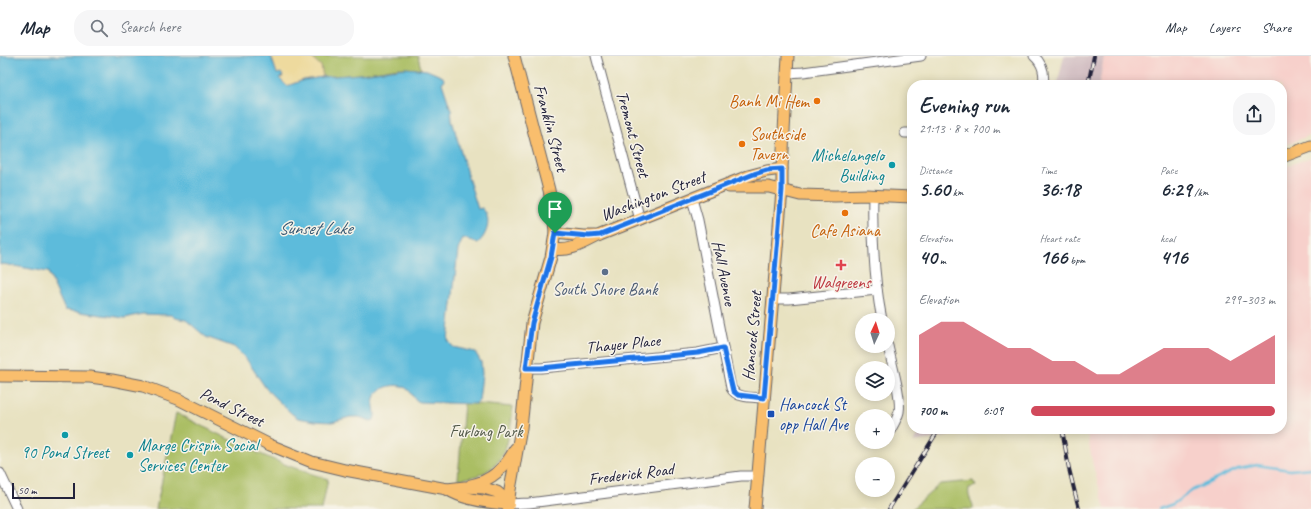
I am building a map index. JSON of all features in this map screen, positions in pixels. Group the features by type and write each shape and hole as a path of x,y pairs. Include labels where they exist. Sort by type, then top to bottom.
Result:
{"main road":[{"name":"Franklin Street","path":"514,56 549,190 555,233"},
{"path":"782,190 788,56"},
{"path":"1287,155 1311,146"},
{"name":"Washington Street","path":"553,249 563,250 573,248 600,235 754,174 767,170 782,169"},
{"name":"Washington Street","path":"719,188 769,186 800,195 907,197"},
{"name":"Hancock Street","path":"755,509 782,190"},
{"name":"Washington Street","path":"555,233 589,236 600,235"},
{"path":"508,506 520,437 526,368 532,323 553,249 555,233"},
{"name":"Pond Street","path":"0,376 78,376 139,385 178,399 270,445 302,458 346,470 447,489 478,487 492,490 501,495 508,506"},
{"path":"465,487 481,482 497,472 510,457 520,437"},
{"name":"Pond Street","path":"447,489 455,495 508,506"}],"street":[{"name":"Tremont Street","path":"596,56 640,220"},
{"path":"787,73 921,56"},
{"path":"1034,56 1043,68 1044,80"},
{"path":"873,196 872,229 877,290 881,313"},
{"name":"Hall Avenue","path":"692,199 698,220 733,391 738,395 764,398"},
{"path":"773,299 784,300 877,290"},
{"name":"Thayer Place","path":"526,368 541,368 698,353 723,348"},
{"path":"889,353 899,398 899,408 895,420"},
{"path":"0,473 17,509"},
{"name":"Frederick Road","path":"508,506 741,476 757,476"}],"shaded area":[{"path":"1064,56 1104,56 1100,80 1058,80"},
{"path":"1104,56 1311,56 1311,135 1287,144 1287,80 1100,80"},
{"path":"1311,157 1311,509 1105,509 1093,465 1087,434 1287,434 1287,166"},
{"path":"918,434 963,434 913,442"}],"green space":[{"path":"271,56 418,56 421,69 398,68 361,74 304,80 279,78 283,77"},
{"name":"Furlong Park","path":"464,403 513,407 509,434 502,456 495,465 486,472 474,477 458,479"},
{"path":"176,413 270,458 328,479 322,509 156,509"},
{"path":"973,481 976,486 969,488 969,492 973,509 912,509 940,484"}],"sand":[{"path":"271,56 310,56 321,66 323,77 304,80 287,86 279,78 283,77 277,74"}],"water":[{"name":"Sunset Lake","path":"0,56 271,56 277,74 281,73 283,76 279,78 287,86 304,80 323,77 406,68 427,70 443,77 444,80 442,83 451,110 452,120 467,174 478,209 482,208 488,221 486,231 478,243 463,238 458,250 448,340 453,347 475,352 481,362 482,374 479,401 475,404 420,402 416,400 407,389 399,385 394,385 384,388 376,394 374,398 374,420 371,421 359,417 350,417 332,422 298,418 270,393 247,360 234,347 206,337 186,320 175,318 171,315 142,314 125,318 65,310 48,272 3,264 0,265"}],"waterway":[{"path":"1159,509 1173,504 1193,490 1238,469 1257,465 1290,470 1311,468"}],"railway":[{"path":"1089,80 1094,56"},
{"path":"889,509 936,434"},
{"path":"1063,434 1069,469 1079,509"}],"place":[{"name":"Banh Mi Hem","path":"817,101"},
{"name":"Southside Tavern","path":"742,144"},
{"name":"Michelangelo Building","path":"892,165"},
{"name":"Cafe Asiana","path":"845,213"},
{"name":"Walgreens","path":"841,265"},
{"name":"South Shore Bank","path":"605,272"},
{"name":"Hancock St opp Hall Ave","path":"771,414"},
{"name":"90 Pond Street","path":"65,435"},
{"name":"Marge Crispin Social Services Center","path":"130,455"}],"route":[{"path":"782,169 782,190 764,398 742,396 733,391 730,385 723,348 698,353 536,369 526,368 530,331 551,257 555,233 584,236 600,235 754,174 767,170 782,169"}]}
